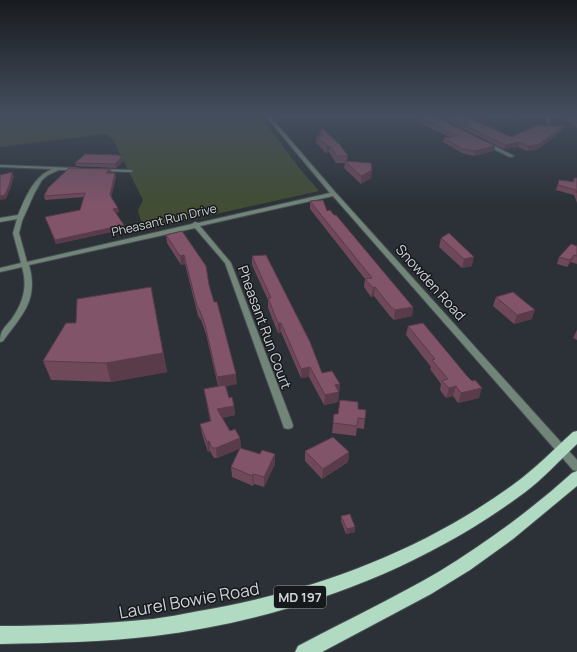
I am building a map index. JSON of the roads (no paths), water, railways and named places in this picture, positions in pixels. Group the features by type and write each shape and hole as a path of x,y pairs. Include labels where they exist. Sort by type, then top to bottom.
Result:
{"main road":[{"name":"Laurel Bowie Road","path":"0,635 94,635 164,626 242,612 329,588 371,573 435,542 498,503 563,451 577,436"},
{"path":"304,652 401,602 464,565 517,528 577,477"}],"street":[{"name":"Snowden Road","path":"292,144 334,194 577,467"},
{"path":"489,144 512,156"},
{"path":"0,166 83,169"},
{"path":"0,339 25,303 29,286 26,264 16,232 19,217 42,177 59,168"},
{"path":"91,170 131,171"},
{"name":"Pheasant Run Drive","path":"0,270 194,224 334,194"},
{"path":"0,220 19,217"},
{"name":"Pheasant Run Court","path":"194,224 228,263 288,425"}]}
